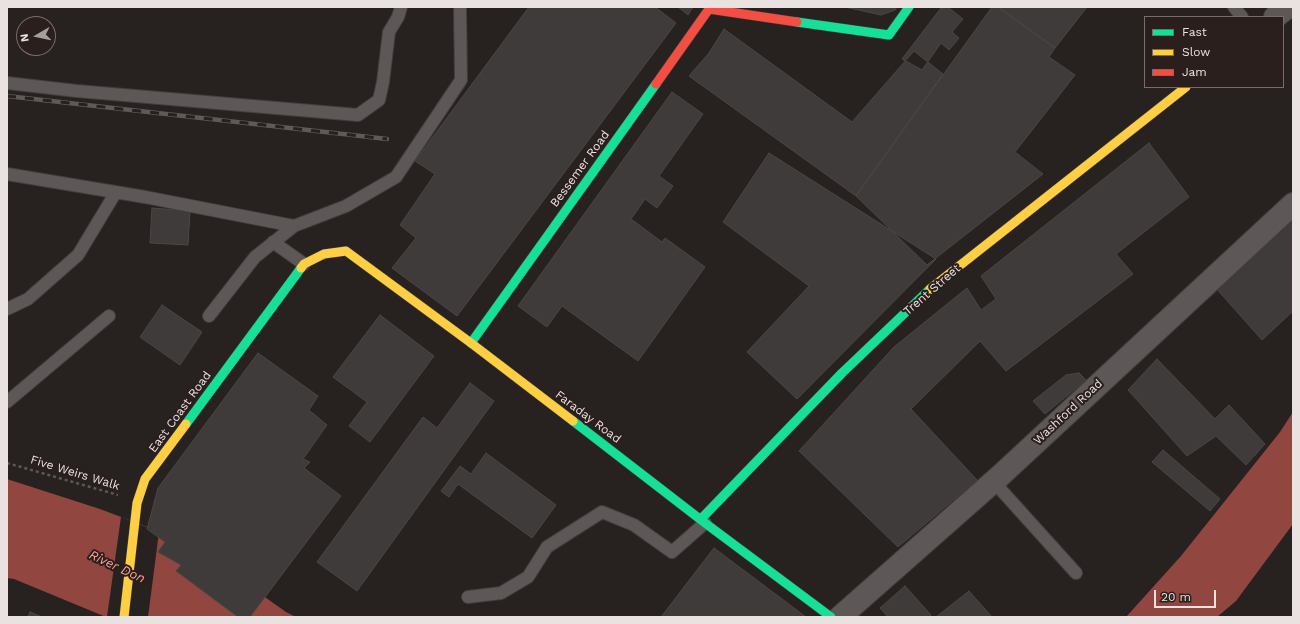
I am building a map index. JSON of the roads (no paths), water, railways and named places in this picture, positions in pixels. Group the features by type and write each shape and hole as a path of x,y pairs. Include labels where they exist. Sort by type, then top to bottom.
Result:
{"street":[{"name":"Bessemer Road","path":"471,343 709,9 889,35 909,7"},
{"path":"1276,16 1288,7"},
{"name":"Trent Street","path":"703,521 842,373 934,285 1185,88"},
{"name":"Washford Road","path":"840,617 993,482 1293,204"},
{"name":"Faraday Road","path":"324,254 346,251 471,343 831,617"},
{"name":"East Coast Road","path":"124,617 138,503 145,479 304,264 324,254"}],"lane":[{"path":"7,83 77,91 358,115 379,100 383,82 389,32 398,17 401,7"},
{"path":"209,316 255,257 294,226 346,206 396,177 462,80 460,7"},
{"path":"1234,7 1241,16"},
{"path":"7,174 145,196 294,226"},
{"path":"7,309 28,299 78,255 116,192"},
{"path":"273,242 304,264"},
{"path":"7,402 109,316"},
{"path":"993,482 1076,572"},
{"path":"468,597 501,592 528,577 547,546 602,512 634,524 672,552 703,521"}],"water":[{"path":"1293,412 1293,524 1236,601 1217,617 1126,617 1181,556 1280,432"},
{"name":"River Don","path":"7,479 100,509 187,542 286,612 296,617 106,617 14,579 7,578"}],"railway":[{"path":"7,96 387,139"}]}
